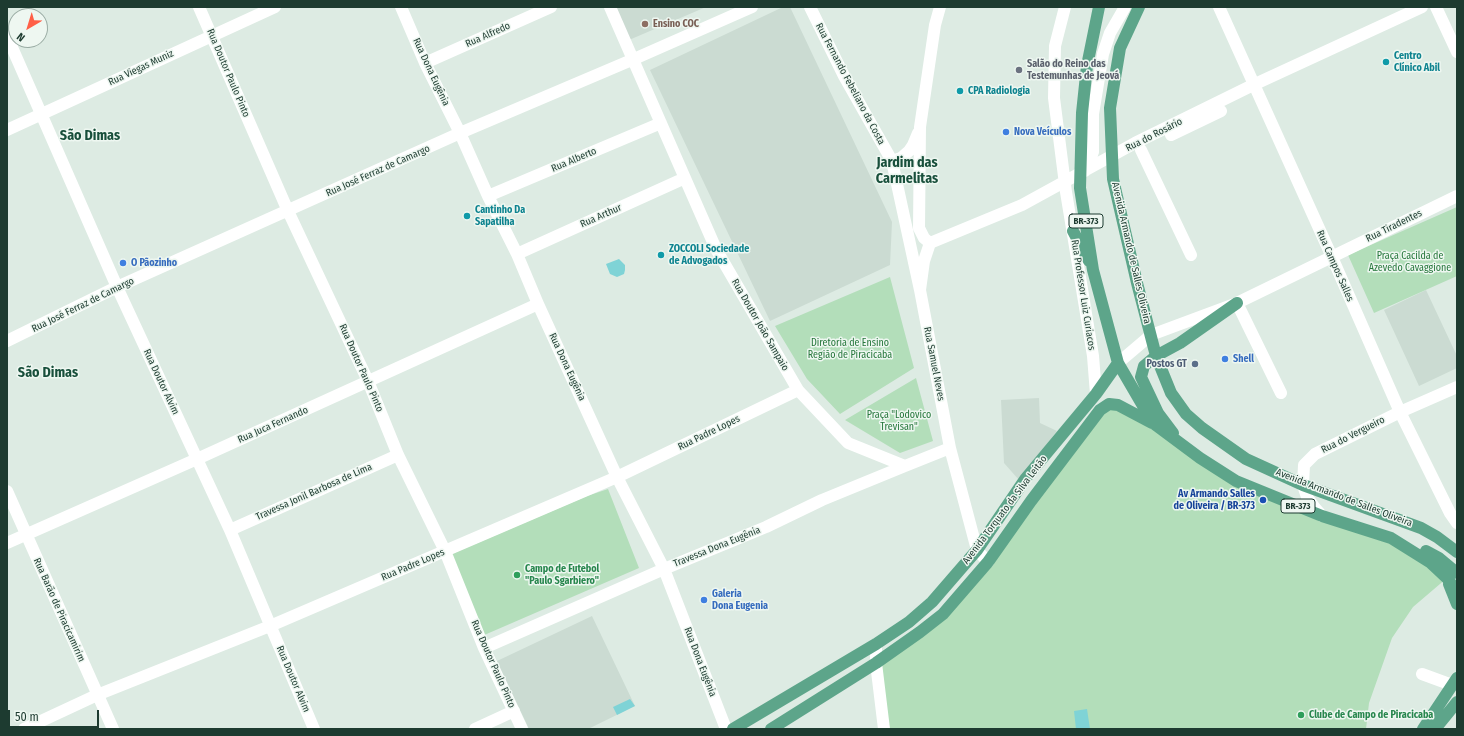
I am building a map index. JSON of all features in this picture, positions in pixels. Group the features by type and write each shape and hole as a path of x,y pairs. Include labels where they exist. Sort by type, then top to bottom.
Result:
{"main road":[{"name":"Avenida Armando de Salles Oliveira","path":"1100,7 1086,66 1082,113 1080,188 1093,270 1118,363 1153,423 1200,458 1236,481 1322,516 1391,538 1452,576 1457,592"},
{"name":"Avenida Armando de Salles Oliveira","path":"1139,7 1120,48 1110,108 1113,179 1126,239 1156,356 1171,392 1186,414 1202,428 1246,459 1303,485 1421,528 1437,537 1457,552"},
{"path":"1073,231 1093,270"},
{"path":"1180,444 1158,413 1141,377 1144,366 1156,356 1180,343 1237,303"},
{"name":"Avenida Torquato da Silva Leitão","path":"732,729 876,644 909,622 932,602 976,550 1026,478 1096,394 1118,363"},
{"name":"Avenida Torquato da Silva Leitão","path":"771,729 876,663 943,614 988,562 1031,501 1100,410 1109,404 1118,404 1153,423"},
{"name":"BR-373","path":"1452,576 1457,604"},
{"path":"1423,729 1455,681"},
{"path":"1435,729 1453,710 1457,702"}],"street":[{"name":"Rua Doutor Paulo Pinto","path":"199,7 288,211 368,381 398,455 445,551 484,648 522,729"},
{"name":"Rua Viegas Muniz","path":"7,130 275,7"},
{"name":"Rua Dona Eugênia","path":"401,7 425,63 460,133 618,477 664,569 726,729"},
{"name":"Rua Alfredo","path":"425,63 551,7"},
{"name":"Rua Doutor João Sampaio","path":"610,7 634,59 716,250 798,390 848,443 905,466"},
{"name":"Rua José Ferraz de Camargo","path":"7,341 117,287 460,133 752,7"},
{"name":"Rua Fernando Febeliano da Costa","path":"810,7 844,76 892,161"},
{"path":"920,290 924,262 930,243 924,238 919,228 920,127 935,25 940,7"},
{"name":"Rua Professor Luiz Curiacos","path":"1065,7 1055,46 1054,98 1066,192 1093,356 1096,394"},
{"path":"1085,171 1093,152 1093,114 1103,54 1110,33 1125,7"},
{"name":"Rua Campos Salles","path":"1219,7 1400,412 1450,513 1457,524"},
{"name":"Rua do Rosário","path":"930,243 1022,205 1085,171 1138,147 1253,85 1422,7"},
{"path":"1436,7 1457,52"},
{"name":"Rua Doutor Alvim","path":"7,36 117,287 230,530 314,729"},
{"path":"1113,165 1138,147 1221,111"},
{"name":"Rua Alberto","path":"488,196 661,123"},
{"path":"892,161 902,158 909,151 920,127"},
{"path":"1138,147 1191,255"},
{"name":"Rua Samuel Neves","path":"892,161 920,290 950,448 976,550"},
{"name":"Rua Arthur","path":"516,254 685,178"},
{"name":"Rua Tiradentes","path":"1332,257 1457,196"},
{"name":"Avenida Torquato da Silva Leitão","path":"1118,363 1151,335 1237,303 1332,257"},
{"path":"1237,303 1281,393"},
{"name":"Rua Juca Fernando","path":"7,543 197,459 538,304"},
{"name":"Rua do Vergueiro","path":"1322,516 1307,497 1303,485 1304,465 1315,454 1457,386"},
{"name":"Rua Padre Lopes","path":"24,729 98,695 270,626 618,477 798,390"},
{"name":"Travessa Dona Eugênia","path":"484,648 664,569 766,527 822,500 950,448"},
{"name":"Travessa Jonil Barbosa de Lima","path":"230,530 398,455"},
{"name":"Rua Barão de Piracicamirim","path":"7,491 113,729"},
{"path":"976,550 988,562"},
{"path":"876,644 876,663 884,729"},
{"path":"1422,674 1455,681"},
{"path":"475,729 514,711"}],"shaded area":[{"name":"Ensino COC","path":"615,7 706,7 629,40"},
{"path":"783,7 790,7 892,222 890,265 770,321 650,70"},
{"path":"1426,290 1457,356 1457,368 1419,386 1384,310"},
{"path":"1039,398 1040,423 1057,431 1019,480 1004,463 1001,400"},
{"path":"592,616 635,706 588,729 529,729 497,661"}],"green space":[{"name":"Praça Cacilda de Azevedo Cavaggione","path":"1457,207 1457,276 1374,313 1348,255"},
{"name":"Diretoria de Ensino Região de Piracicaba","path":"890,277 914,368 840,414 807,379 775,326"},
{"name":"Praça \"Lodovico Trevisan\"","path":"916,378 933,441 900,453 845,420"},
{"name":"Clube de Campo de Piracicaba","path":"1118,405 1223,473 1391,538 1447,578 1413,607 1392,638 1369,703 1366,729 884,729 876,663 943,614 1100,410"},
{"path":"608,489 639,568 482,636 449,555 587,496"}],"water":[{"path":"619,259 625,265 625,270 624,274 617,277 610,274 606,264"},
{"path":"630,699 635,706 617,715 613,707"},
{"path":"1087,709 1090,729 1076,729 1074,711"}],"place":[{"name":"Ensino COC","path":"645,24"},
{"name":"Centro Clínico Abil","path":"1386,62"},
{"name":"Salão do Reino das Testemunhas de Jeová","path":"1019,70"},
{"name":"CPA Radiologia","path":"960,91"},
{"name":"Nova Veículos","path":"1006,132"},
{"name":"Cantinho Da Sapatilha","path":"467,216"},
{"name":"ZOCCOLI Sociedade de Advogados","path":"661,255"},
{"name":"O Pãozinho","path":"123,263"},
{"name":"Shell","path":"1225,359"},
{"name":"Postos GT","path":"1195,364"},
{"name":"Av Armando Salles de Oliveira / BR-373","path":"1263,500"},
{"name":"Campo de Futebol \"Paulo Sgarbiero\"","path":"517,575"},
{"name":"Galeria Dona Eugenia","path":"704,600"},
{"name":"Clube de Campo de Piracicaba","path":"1301,715"}],"district":[{"name":"São Dimas","path":"90,136"},
{"name":"Jardim das Carmelitas","path":"907,172"},
{"name":"São Dimas","path":"48,373"}]}
